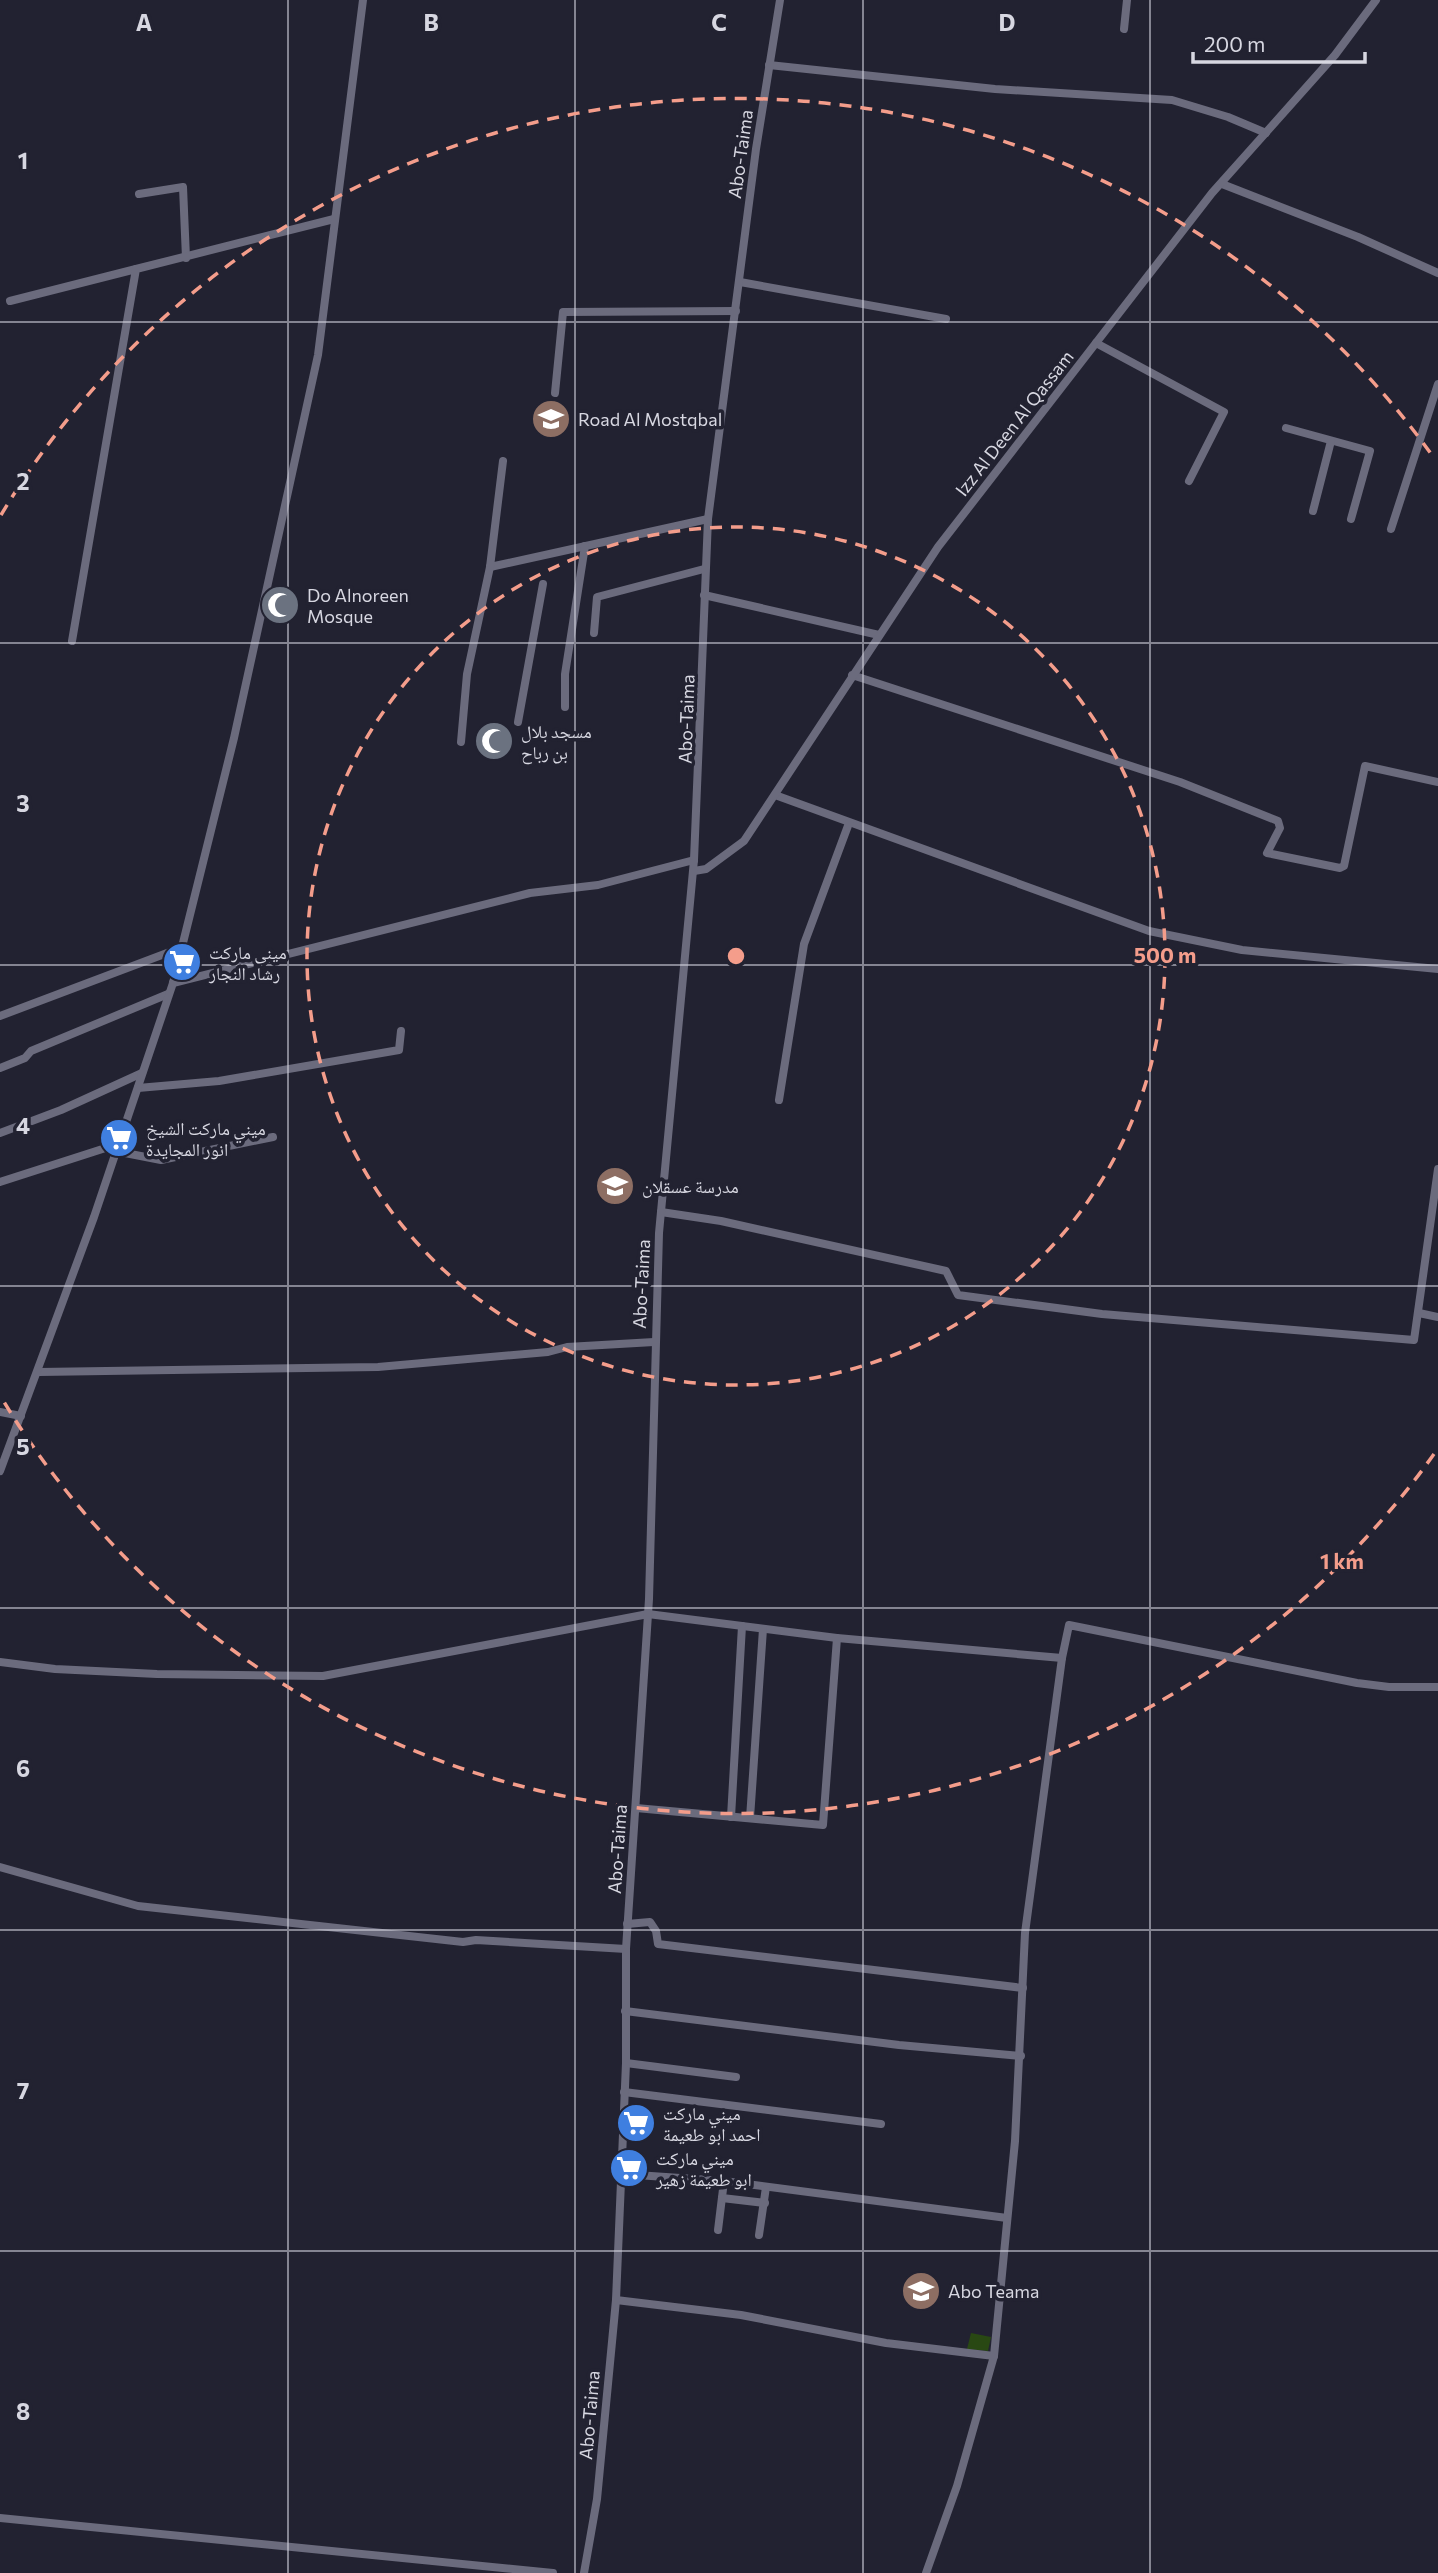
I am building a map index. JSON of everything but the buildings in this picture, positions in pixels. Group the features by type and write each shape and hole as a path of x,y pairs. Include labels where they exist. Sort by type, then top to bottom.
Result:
{"street":[{"path":"0,1471 39,1373 138,1088 183,947 291,489 318,355 363,0"},
{"name":"Abo-Taima","path":"584,2573 597,2500 616,2300 626,2063 627,1924 648,1614 654,1342 665,1141 694,871 704,674 704,569 708,519 780,0"},
{"path":"1124,29 1127,0"},
{"name":"Izz Al Deen Al Qassam","path":"694,871 706,869 744,841 938,547 1222,184 1348,38 1376,0"},
{"path":"769,65 911,82 1172,100 1228,117 1266,133"},
{"path":"1222,184 1358,237 1438,272"},
{"path":"139,194 183,187 186,258"},
{"path":"10,301 334,219"},
{"path":"72,640 136,269"},
{"path":"740,282 946,319"},
{"path":"555,393 563,312 736,311"},
{"path":"1096,343 1224,412 1189,481"},
{"path":"1391,529 1438,384"},
{"path":"1286,428 1370,451 1352,519"},
{"path":"1313,511 1331,441"},
{"path":"461,742 467,674 490,567 503,461"},
{"path":"490,567 708,519"},
{"path":"565,707 565,674 586,546"},
{"path":"594,632 597,597 704,569"},
{"path":"518,722 543,584"},
{"path":"704,595 879,635"},
{"path":"852,675 1180,782 1278,821 1280,828 1267,853 1340,869 1344,866 1365,766 1438,782"},
{"path":"775,795 1149,931 1242,950 1438,969"},
{"path":"779,1100 804,944 849,823"},
{"path":"173,983 530,893 598,885 694,860"},
{"path":"0,1016 183,947"},
{"path":"0,1068 25,1058 31,1051 168,994"},
{"path":"138,1088 219,1082 399,1050 401,1031"},
{"path":"0,1133 61,1110 142,1073"},
{"path":"118,1144 120,1152 161,1160 273,1137"},
{"path":"0,1182 118,1144"},
{"path":"661,1212 721,1221 946,1271 958,1295 1102,1314 1414,1339 1438,1169"},
{"path":"1419,1313 1438,1317"},
{"path":"39,1373 379,1367 548,1352 567,1347 654,1342"},
{"path":"0,1412 21,1416"},
{"path":"0,1662 55,1670 323,1675 648,1614 837,1638 1062,1658"},
{"path":"926,2573 961,2474 994,2357 1021,2056 1023,1988 1034,1856 1069,1625 1357,1683 1389,1687 1438,1687"},
{"path":"731,1817 741,1626"},
{"path":"750,1818 763,1629"},
{"path":"636,1808 823,1825 837,1638"},
{"path":"0,1867 138,1906 463,1942 476,1940 626,1950"},
{"path":"627,1924 650,1923 656,1931 658,1944 1023,1988"},
{"path":"625,2011 899,2045 1021,2056"},
{"path":"626,2063 736,2077"},
{"path":"624,2092 881,2124"},
{"path":"622,2174 723,2181 1007,2218"},
{"path":"718,2230 723,2181"},
{"path":"759,2235 766,2187"},
{"path":"722,2198 765,2203"},
{"path":"616,2300 741,2315 792,2327 886,2343 994,2357"},
{"path":"0,2518 553,2573"}],"green space":[{"path":"917,2278 931,2280 928,2304 914,2302"},
{"path":"971,2333 991,2337 988,2351 967,2349"}],"place":[{"name":"Road Al Mostqbal","path":"551,419"},
{"name":"Do Alnoreen Mosque","path":"280,605"},
{"name":"مسجد بلال بن رباح","path":"494,741"},
{"name":"ميني ماركت رشاد النجار","path":"182,962"},
{"name":"ميني ماركت الشيخ انور المجايدة","path":"119,1138"},
{"name":"مدرسة عسقلان","path":"615,1186"},
{"name":"ميني ماركت احمد ابو طعيمة","path":"636,2123"},
{"name":"ميني ماركت ابو طعيمة زهير","path":"629,2168"},
{"name":"Abo Teama","path":"921,2291"}]}
